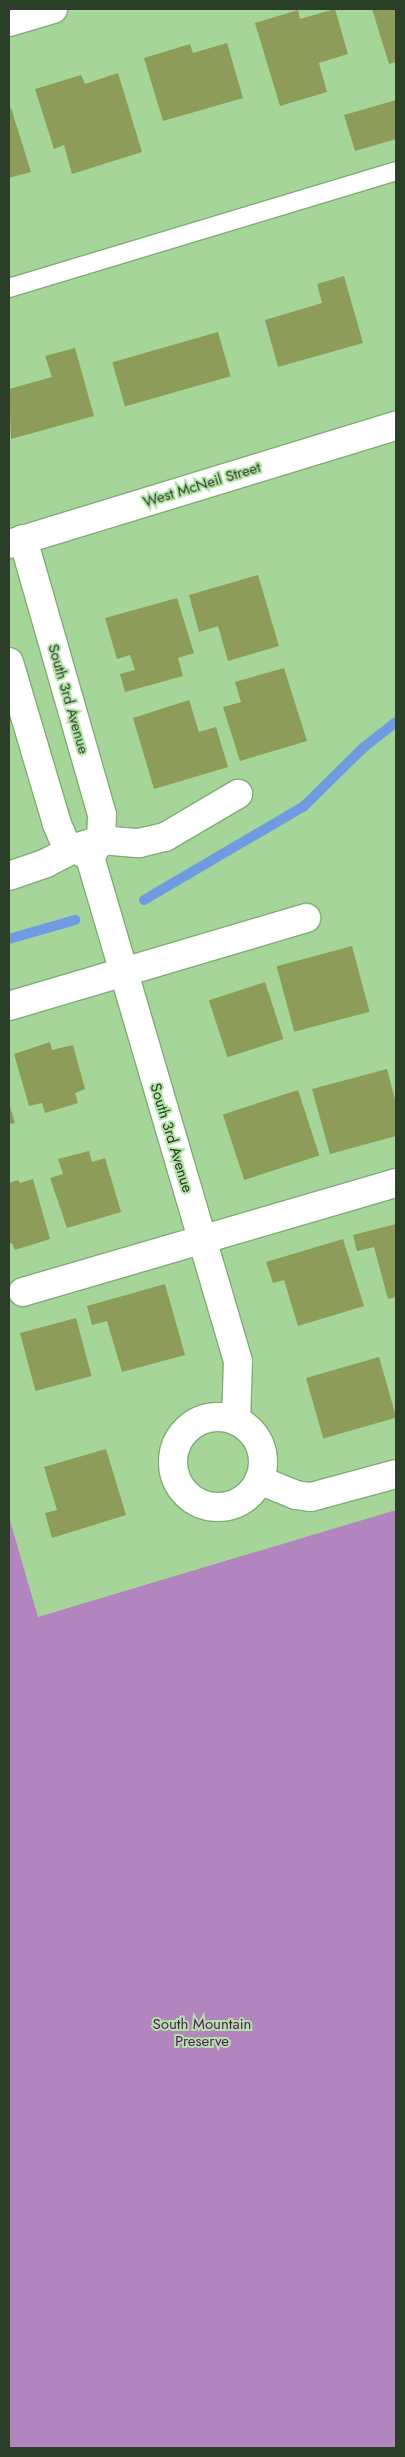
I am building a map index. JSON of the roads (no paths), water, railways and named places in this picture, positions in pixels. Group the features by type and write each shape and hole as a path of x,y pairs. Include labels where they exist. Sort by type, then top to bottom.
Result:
{"street":[{"path":"9,22 53,9"},
{"name":"West McNeil Street","path":"16,542 396,426"},
{"name":"South 3rd Avenue","path":"16,542 102,815 89,848 122,972 238,1361 236,1421"},
{"name":"South 3rd Avenue","path":"9,662 57,824 65,843 89,848"},
{"path":"9,876 89,848 139,843 165,837 238,794"},
{"path":"9,1006 306,918"},
{"path":"22,1292 202,1241 396,1182"},
{"path":"218,1417 236,1421 250,1430 260,1445 263,1463 259,1480 249,1495 234,1504 217,1507 199,1504 185,1494 176,1479 172,1462 176,1445 186,1430 201,1420 218,1417"},
{"path":"259,1480 296,1495 311,1497 396,1474"}],"lane":[{"path":"9,288 396,171"}],"waterway":[{"path":"144,900 304,806 363,748 396,722"},
{"path":"9,939 75,920"}],"park label":[{"name":"South Mountain Preserve","path":"202,2032"}]}
